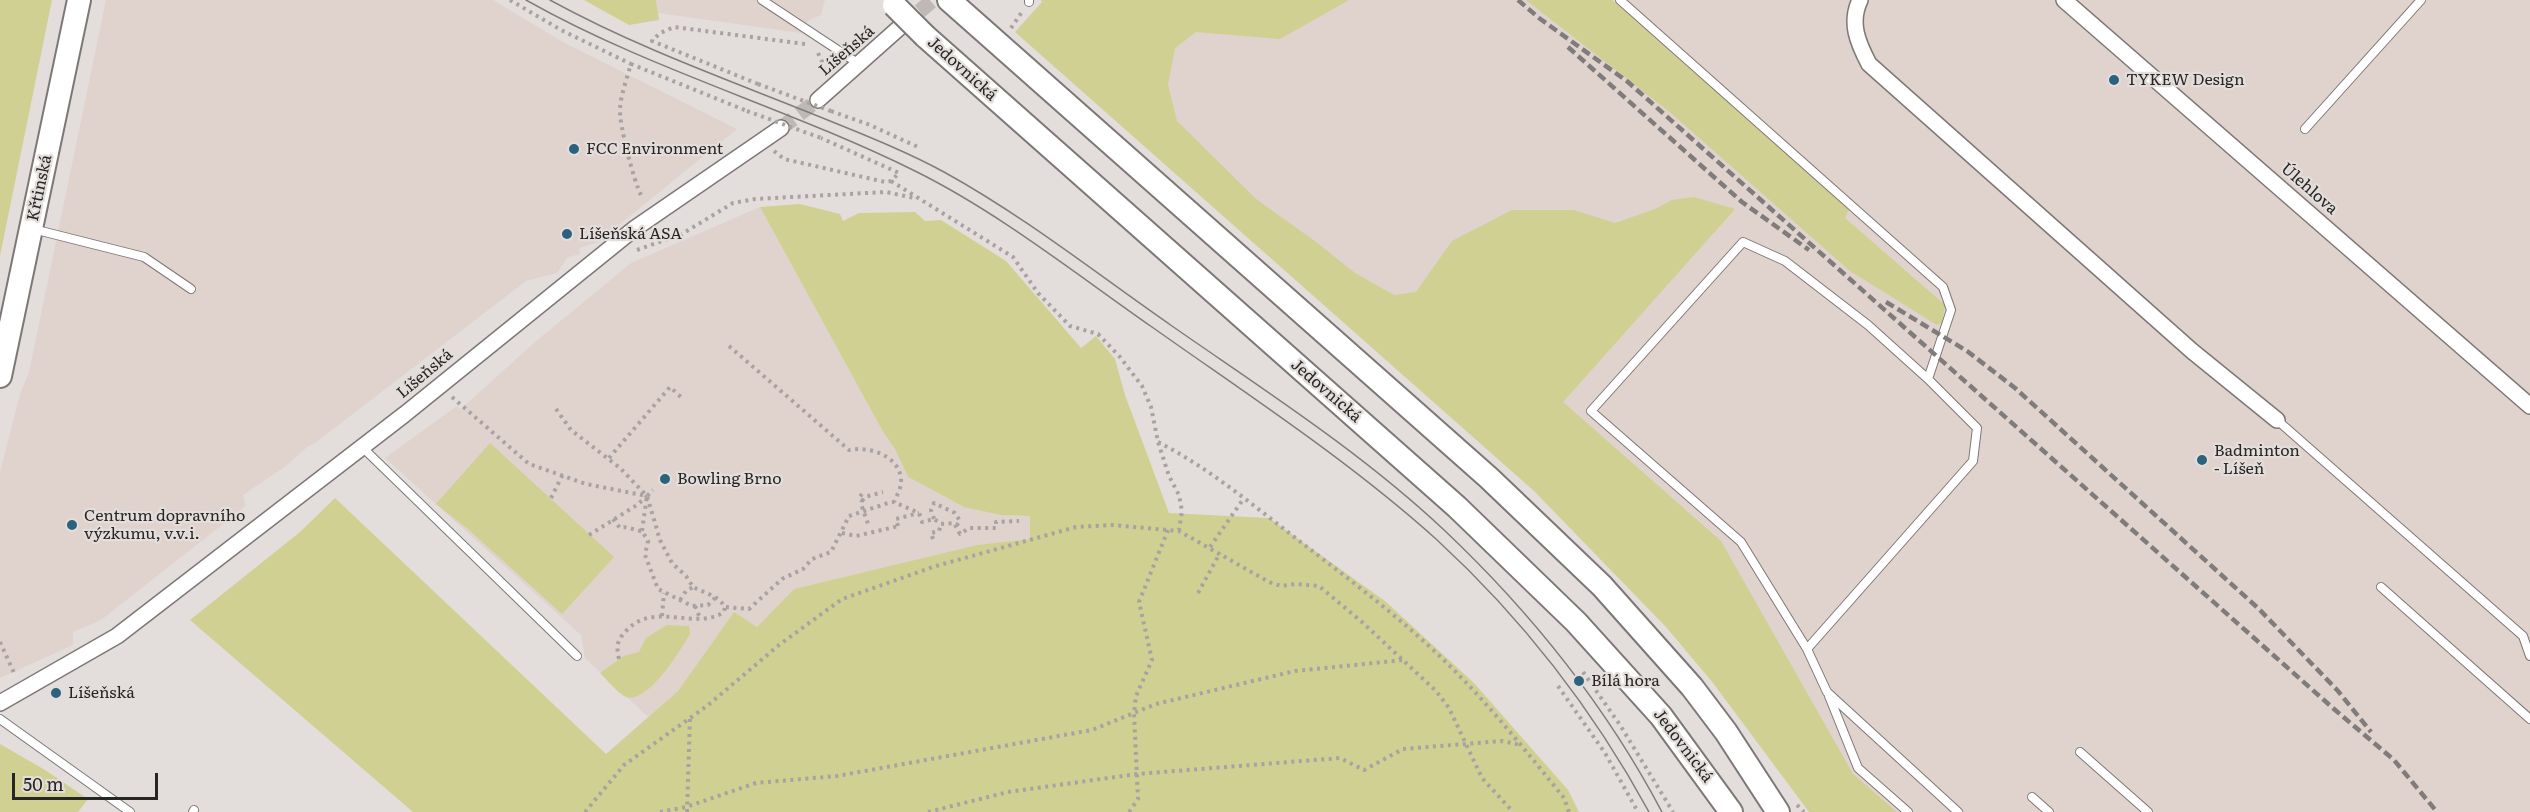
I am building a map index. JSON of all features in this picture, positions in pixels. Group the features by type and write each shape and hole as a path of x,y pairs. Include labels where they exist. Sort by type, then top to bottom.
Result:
{"main road":[{"name":"Křtinská","path":"0,376 79,0"},
{"name":"Jedovnická","path":"892,3 925,36 1457,507 1576,622 1653,707 1731,812"},
{"path":"953,5 1480,471 1602,586 1692,687 1726,732 1778,812"}],"street":[{"path":"1860,0 1854,24 1858,42 1869,64 2192,351 2277,420"},
{"name":"Úlehlova","path":"2064,0 2530,405"},
{"name":"Líšeňská","path":"818,100 900,28"},
{"name":"Líšeňská","path":"0,703 117,636 362,447 624,237 781,128"}],"lane":[{"path":"762,0 859,64"},
{"path":"1620,0 1943,286 1951,310 1928,379"},
{"path":"2306,129 2421,0"},
{"path":"31,228 144,258 191,289"},
{"path":"1808,649 1973,461 1977,428 1928,379 1868,325 1785,261 1743,242 1591,411 1741,542 1808,649 1858,768 1908,812"},
{"path":"2277,420 2523,636 2530,657"},
{"path":"362,447 578,656"},
{"path":"2381,587 2530,719"},
{"path":"1827,692 1958,812"},
{"path":"0,719 130,812"},
{"path":"2080,752 2148,812"},
{"path":"2032,797 2049,812"}],"path":[{"path":"510,0 561,30 631,64 820,138 899,173 891,181 885,182 784,159 774,152 766,140"},
{"path":"1009,31 1029,1"},
{"path":"815,83 824,66 819,53 807,45 674,27 660,33 652,41 758,84 870,125 918,147"},
{"path":"631,64 621,104 620,120 635,183 641,195"},
{"path":"891,181 1013,257 1038,293 1070,326 1098,334 1142,386 1151,407 1158,442 1169,476 1179,495 1182,511 1179,531"},
{"path":"624,237 635,250 650,246 682,234 733,203 755,199 886,192 917,198"},
{"path":"729,346 849,450 861,448 890,458 902,481 894,502"},
{"path":"609,459 670,387 681,397"},
{"path":"452,397 530,464 586,483 647,496"},
{"path":"556,409 571,430 609,459 647,496 660,540 672,563 686,576 693,587 708,592 725,607"},
{"path":"1158,442 1190,458 1244,498 1370,596 1432,648 1521,745 1563,798 1569,812"},
{"path":"551,498 564,474"},
{"path":"589,535 653,490"},
{"path":"862,501 865,497 883,492"},
{"path":"862,494 859,498 862,501 868,524"},
{"path":"647,496 642,531 648,541 645,550 647,562 656,587 664,593 695,606 708,605 714,598"},
{"path":"1210,548 1244,498"},
{"path":"749,609 782,579 803,569 813,559 831,552 849,516 894,502 919,513"},
{"path":"957,525 941,524 934,519 931,510 934,503 959,516 960,521 957,525 959,534"},
{"path":"919,513 920,522 934,519"},
{"path":"842,533 856,536 898,526 896,519 919,513"},
{"path":"613,519 620,528 627,527 634,531 642,531"},
{"path":"953,540 969,528 996,528 996,522 1019,521"},
{"path":"933,539 931,533 939,531 941,524"},
{"path":"587,811 624,765 690,718 779,645 842,599 936,566 1076,527 1112,525 1179,531 1269,582 1281,586 1295,584 1319,586 1436,691 1449,708 1482,778 1514,812"},
{"path":"1129,812 1138,799 1134,713 1136,696 1152,660 1139,602 1168,530"},
{"path":"648,541 660,540"},
{"path":"1198,593 1220,553"},
{"path":"680,600 686,591 693,587"},
{"path":"662,616 664,593"},
{"path":"695,606 700,618"},
{"path":"725,607 749,609 754,615"},
{"path":"619,659 616,645 631,626 642,619 662,616 693,620 713,618 724,612 725,607"},
{"path":"0,642 17,681"},
{"path":"660,812 686,809 756,783 837,776 1092,730 1156,704 1295,671 1352,663 1403,660"},
{"path":"1583,672 1620,725 1673,812"},
{"path":"1558,687 1605,753 1638,812"},
{"path":"686,809 690,718"},
{"path":"928,812 1008,792 1137,774 1340,758 1364,771 1403,749 1502,741 1521,745"}],"shaded area":[{"path":"106,0 493,0 563,42 737,129 598,242 579,248 580,254 568,257 557,273 526,281 307,447 286,466 243,495 246,506 101,620 73,632 73,645 0,678 0,472 20,394 29,372"},
{"path":"656,0 825,0 821,15 809,20 801,33 658,13"},
{"path":"1041,0 2530,0 2530,812 1816,812 1683,637 1515,469 1018,29 1042,2"},
{"path":"760,207 882,430 895,449 908,477 950,500 1001,515 1031,516 1031,539 977,545 794,589 757,627 734,612 678,691 648,717 585,658 581,635 385,458 457,406 461,409 535,342 631,263"}],"green space":[{"path":"0,0 52,0 0,256"},
{"path":"584,0 656,0 659,20 629,25"},
{"path":"1041,0 1349,0 1280,39 1196,32 1175,48 1168,85 1177,121 1256,199 1355,273 1394,295 1416,292 1452,241 1512,210 1574,210 1615,223 1655,209 1672,200 1694,197 1735,209 1563,402 1721,541 1853,774 1897,812 1809,812 1713,683 1666,627 1534,491 1015,32 1042,2"},
{"path":"1526,0 1612,0 1849,209 1845,218 1945,305 1942,322 1937,325 1850,271 1671,113"},
{"path":"800,204 840,214 843,221 859,213 915,212 925,221 941,220 1006,261 1081,348 1096,336 1115,359 1125,395 1169,513 1269,518 1385,601 1474,683 1568,790 1579,812 413,812 190,620 300,532 335,498 606,754 678,691 734,612 757,627 794,589 977,545 1030,539 1030,516 1001,515 964,507 908,477 895,449 882,430 760,207"},
{"path":"490,443 614,557 562,614 468,529 436,504"},
{"path":"667,625 689,626 690,634 652,686 633,697 624,696 600,673 624,656 639,652 646,638"},
{"path":"0,744 45,770 88,799 78,812 0,812"}],"tunnel":[{"path":"902,26 933,0"},
{"path":"781,128 818,100"}],"tram line":[{"path":"526,0 621,47 867,148 946,187 1036,244 1333,455 1436,539 1497,600 1554,667 1580,702 1628,774 1649,812"},
{"path":"550,0 655,51 877,140 944,172 1032,226 1311,423 1412,501 1475,560 1506,593 1591,697 1662,812"}],"railway":[{"path":"1518,0 1539,18 1628,82 2394,760 2437,812"},
{"path":"1568,47 1742,202 1809,250"},
{"path":"1886,302 1967,351 2015,388 2259,609 2338,691 2371,732"}],"place":[{"name":"TYKEW Design","path":"2114,80"},
{"name":"FCC Environment","path":"574,149"},
{"name":"Líšeňská ASA","path":"567,234"},
{"name":"Badminton - Líšeň","path":"2202,460"},
{"name":"Bowling Brno","path":"665,479"},
{"name":"Centrum dopravního výzkumu, v.v.i.","path":"72,525"},
{"name":"Bílá hora","path":"1579,681"},
{"name":"Líšeňská","path":"56,693"}]}
